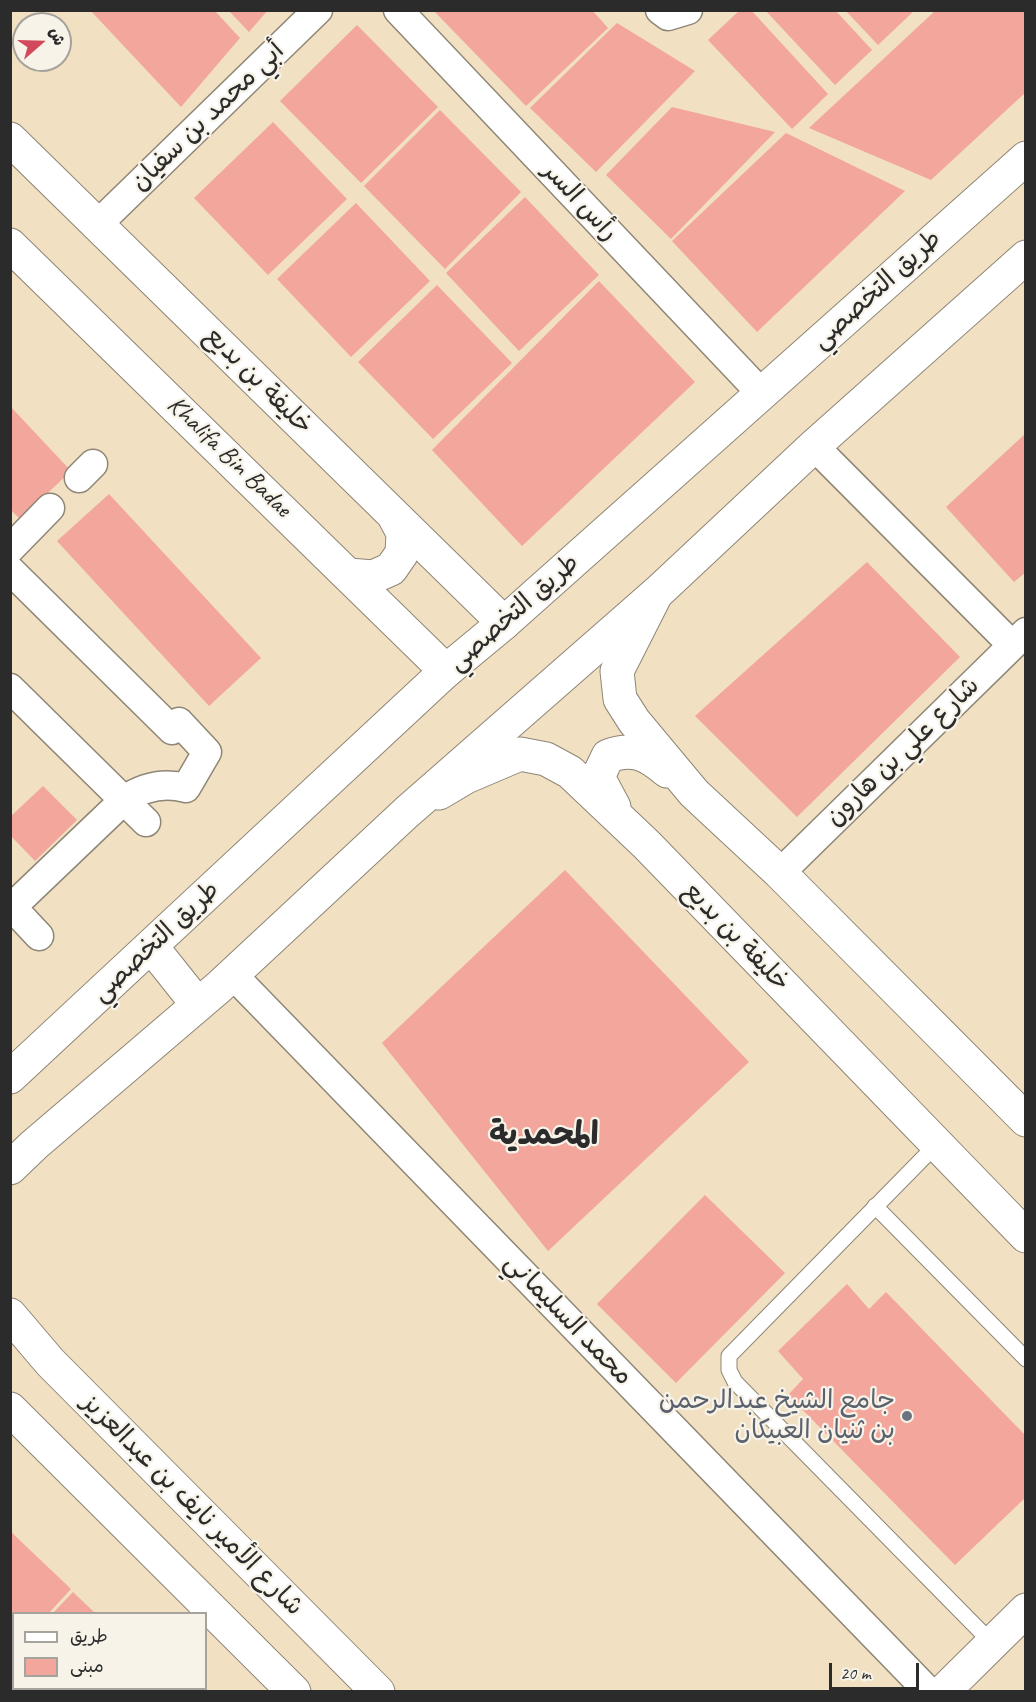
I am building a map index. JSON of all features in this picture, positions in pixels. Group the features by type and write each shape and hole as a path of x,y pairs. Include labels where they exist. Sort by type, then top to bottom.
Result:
{"street":[{"name":"أبي محمد بن سفيان","path":"98,224 318,10"},
{"name":"رأس السر","path":"398,10 762,394"},
{"name":"خليفة بن بديع","path":"10,139 504,623"},
{"name":"طريق التخصصي","path":"10,1077 447,670 504,623 1026,158"},
{"name":"Khalifa Bin Badae","path":"10,245 447,670"},
{"path":"10,1168 233,975 406,812 657,593 814,446 1026,257"},
{"path":"814,446 1019,639"},
{"path":"10,549 50,508"},
{"path":"349,575 373,577 391,569 402,553 403,533 394,516"},
{"path":"10,570 104,671 172,730 179,722 207,752 186,788 168,783 133,794 124,800 11,908 39,936"},
{"path":"657,593 617,671 620,699 634,721 694,793"},
{"name":"شارع علي بن هارون","path":"780,873 1019,639"},
{"path":"10,688 57,718 124,800 146,822"},
{"path":"647,845 618,814 598,777 608,756 625,750 652,758 694,793 780,873 1026,1120"},
{"name":"خليفة بن بديع","path":"406,812 466,777 520,754 546,759 570,772 647,845 1026,1236"},
{"path":"151,946 198,1005"},
{"name":"محمد السليماني","path":"233,975 929,1692"},
{"path":"10,1188 34,1145"},
{"name":"شارع الأمير نايف بن عبدالعزيز","path":"10,1315 50,1362 378,1692"},
{"path":"10,1329 50,1362"},
{"path":"13,1410 294,1692"},
{"path":"943,1692 1026,1610"}],"lane":[{"path":"936,1145 729,1356 729,1370 735,1382 993,1644"},
{"path":"875,1206 1026,1359"}],"building":[{"path":"90,10 214,10 240,38 181,107"},
{"path":"228,10 268,10 249,32"},
{"path":"433,10 592,10 608,28 526,106"},
{"path":"740,10 751,10 828,94 792,129 708,40"},
{"path":"765,10 835,10 872,50 835,85"},
{"path":"845,10 915,10 878,45"},
{"path":"936,10 1026,10 1026,92 931,180 809,128"},
{"path":"617,23 695,71 596,172 530,108"},
{"path":"357,25 438,107 361,183 280,101"},
{"path":"672,107 775,132 671,239 606,175"},
{"path":"440,110 521,192 445,269 364,186"},
{"path":"273,122 347,199 268,275 194,198"},
{"path":"786,133 905,191 757,332 672,241"},
{"path":"525,197 599,275 519,351 446,273"},
{"path":"356,203 430,281 351,357 277,279"},
{"path":"599,281 695,382 522,546 432,450"},
{"path":"437,285 512,363 433,439 358,362"},
{"path":"10,406 71,471 20,519 10,509"},
{"path":"1026,433 1026,572 1014,582 946,507"},
{"path":"109,494 261,658 209,706 57,541"},
{"path":"867,562 960,657 797,817 695,716"},
{"path":"43,786 77,820 35,861 10,835 10,817"},
{"path":"565,870 749,1062 548,1251 382,1043"},
{"path":"705,1195 785,1273 676,1383 597,1304"},
{"name":"جامع الشيخ عبدالرحمن بن ثنيان العبيكان","path":"847,1284 869,1309 886,1292 1026,1436 1026,1497 955,1565 788,1395 803,1379 778,1351"},
{"path":"10,1531 71,1589 50,1612 12,1612 12,1652 10,1653"},
{"path":"73,1592 94,1612 54,1612"},
{"path":"12,1654 12,1690 106,1690 104,1692 10,1692 10,1656"},
{"path":"109,1690 162,1690 164,1692 107,1692"}],"place":[{"name":"جامع الشيخ عبدالرحمن بن ثنيان العبيكان","path":"907,1416"}],"district":[{"name":"المحمدية","path":"544,1136"}]}
